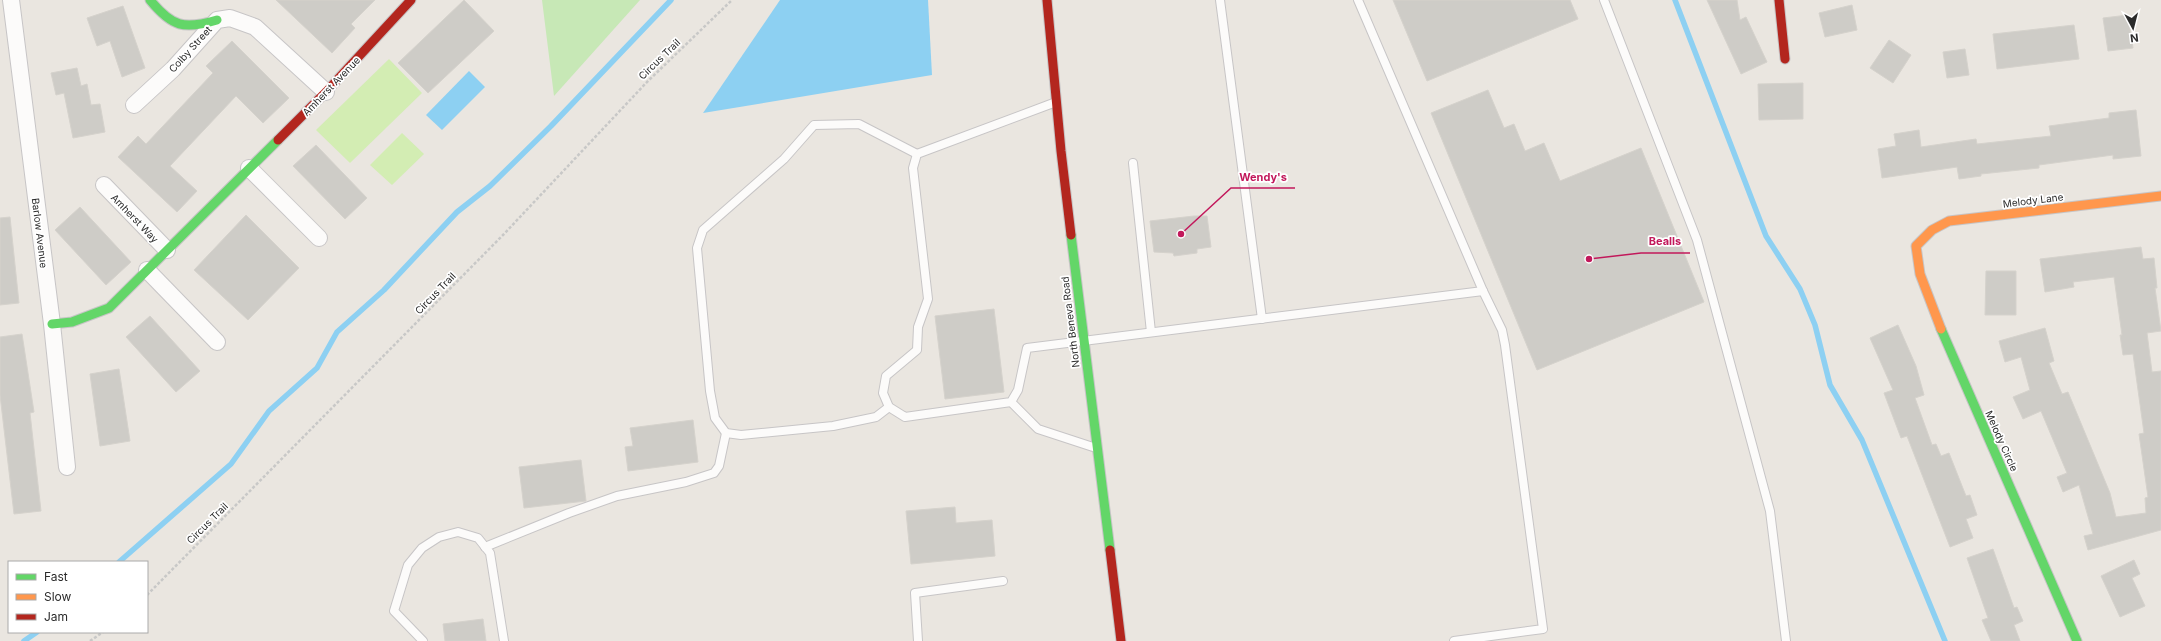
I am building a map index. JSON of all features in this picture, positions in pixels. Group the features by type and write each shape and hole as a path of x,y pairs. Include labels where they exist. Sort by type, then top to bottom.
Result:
{"street":[{"name":"Barlow Avenue","path":"11,0 52,324 67,467"},
{"path":"150,0 164,18 179,26 202,25 217,20"},
{"name":"Amherst Avenue","path":"52,324 72,322 109,308 326,92 410,0"},
{"name":"North Beneva Road","path":"1047,0 1083,340 1121,641"},
{"path":"1779,0 1785,59"},
{"name":"Colby Street","path":"134,105 173,69 217,20 230,18 255,27 326,92"},
{"path":"249,168 319,238"},
{"name":"Amherst Way","path":"104,185 167,250"},
{"name":"Melody Lane","path":"1916,246 1932,230 1949,221 2161,196"},
{"name":"Melody Circle","path":"1916,246 1920,274 1937,320 2077,641"},
{"path":"147,270 217,342"}],"lane":[{"path":"1220,0 1262,319"},
{"path":"1358,0 1483,291 1502,330 1505,345 1543,629 1454,641"},
{"path":"1604,0 1697,240 1770,511 1786,641"},
{"path":"889,408 876,416 834,426 741,435 726,433 715,418 710,391 697,248 703,230 784,159 814,125 859,124 917,154 1057,101"},
{"path":"917,154 913,168 928,299 918,327 917,350 886,376 883,393 889,408 905,417 1011,402"},
{"path":"1133,163 1150,332"},
{"path":"1011,402 1018,390 1027,348 1483,291"},
{"path":"1011,402 1038,429 1097,449"},
{"path":"486,547 569,513 617,496 686,482 714,473 719,466 726,433"},
{"path":"423,641 394,611 408,565 422,548 439,537 458,532 478,538 490,553 504,641"},
{"path":"918,641 915,593 1003,582"}],"path":[{"name":"Circus Trail","path":"148,594 493,245 647,82 732,0"},
{"path":"90,641 102,633"}],"green space":[{"path":"542,0 640,0 554,96"},
{"path":"389,59 422,93 350,163 316,130"},
{"path":"402,133 424,154 392,185 370,165"}],"water":[{"path":"780,0 928,0 932,75 703,113"},
{"path":"469,71 485,87 442,130 426,115"}],"building":[{"path":"276,0 375,0 351,24 355,28 332,53"},
{"path":"464,0 494,31 428,93 398,63"},
{"path":"1393,0 1570,0 1578,19 1427,81"},
{"path":"1707,0 1737,0 1740,20 1746,17 1767,62 1741,74"},
{"path":"1852,5 1857,30 1825,37 1819,13"},
{"path":"123,6 145,68 122,77 110,41 97,46 87,18"},
{"path":"2128,15 2133,48 2108,51 2103,18"},
{"path":"2074,25 2079,59 1997,69 1993,34"},
{"path":"1889,40 1911,55 1893,83 1870,68"},
{"path":"232,41 289,98 263,123 236,96 170,166 197,191 177,212 118,157 138,136 146,144 213,73 206,66"},
{"path":"1965,49 1969,75 1947,78 1943,52"},
{"path":"77,68 81,86 87,84 91,105 100,104 105,132 73,138 64,93 56,95 51,73"},
{"path":"1803,83 1803,119 1759,120 1758,84"},
{"path":"1488,90 1504,128 1514,124 1525,151 1544,143 1560,181 1641,148 1704,302 1537,370 1431,113"},
{"path":"2136,110 2141,156 2113,159 2113,155 2039,165 2039,168 1981,174 1981,176 1959,179 1957,167 1882,178 1878,149 1896,146 1894,134 1919,130 1921,147 1976,139 1977,144 2051,136 2049,126 2109,118 2109,113"},
{"path":"316,145 367,198 345,219 293,166"},
{"path":"80,207 131,262 106,285 55,230"},
{"path":"246,215 299,268 248,320 194,270"},
{"path":"1207,216 1211,247 1197,249 1197,253 1174,256 1173,253 1154,252 1150,221"},
{"path":"10,217 19,303 0,305 0,218"},
{"path":"2141,247 2143,259 2154,258 2157,288 2155,288 2161,331 2147,333 2152,372 2161,371 2161,530 2088,550 2084,536 2093,534 2079,485 2063,492 2057,477 2067,473 2041,411 2023,419 2013,397 2030,390 2021,357 2005,362 1999,341 2045,328 2054,361 2049,363 2062,394 2068,392 2110,493 2116,517 2146,513 2145,498 2148,497 2139,434 2144,433 2133,354 2123,355 2120,335 2122,335 2114,277 2073,282 2074,287 2045,292 2040,259"},
{"path":"1986,271 2016,271 2016,315 1985,315"},
{"path":"994,309 1004,392 945,399 935,316"},
{"path":"150,316 200,371 176,392 126,337"},
{"path":"1898,325 1916,366 1924,395 1915,398 1932,445 1936,444 1941,456 1949,453 1966,496 1970,495 1977,515 1966,519 1973,538 1950,547 1907,436 1901,438 1884,393 1893,390 1870,338"},
{"path":"22,334 34,412 30,413 41,511 14,514 0,395 0,337"},
{"path":"119,369 130,441 100,446 90,374"},
{"path":"693,420 698,462 628,471 625,447 633,446 630,428"},
{"path":"581,460 586,501 524,508 519,467"},
{"path":"955,507 956,523 992,520 995,556 911,564 906,511"},
{"path":"1993,549 2014,608 2017,607 2023,621 2014,625 2020,641 1991,641 1982,620 1988,618 1967,558"},
{"path":"2134,560 2140,574 2132,578 2145,606 2120,617 2101,576"},
{"path":"483,619 486,641 445,641 443,624"}],"waterway":[{"path":"120,561 231,464 269,411 317,368 337,332 384,290 457,212 490,186 551,126 671,0"},
{"path":"1675,0 1766,236 1800,289 1815,325 1830,385 1862,440 1945,641"},
{"path":"24,641 36,633"}],"traffic: fast":[{"path":"150,0 165,16 179,24 196,25 217,20"},
{"path":"52,324 72,322 109,308 278,140"},
{"path":"1071,235 1110,550"},
{"path":"1941,329 2077,641"}],"traffic: slow":[{"path":"1941,329 1920,274 1916,246 1932,230 1949,221 2161,196"}],"traffic: jam":[{"path":"278,140 326,92 411,0"},
{"path":"1047,0 1061,151 1071,235"},
{"path":"1779,0 1785,59"},
{"path":"1110,550 1121,641"}],"place":[{"name":"Wendy's","path":"1181,234"},
{"name":"Bealls","path":"1589,259"}]}
